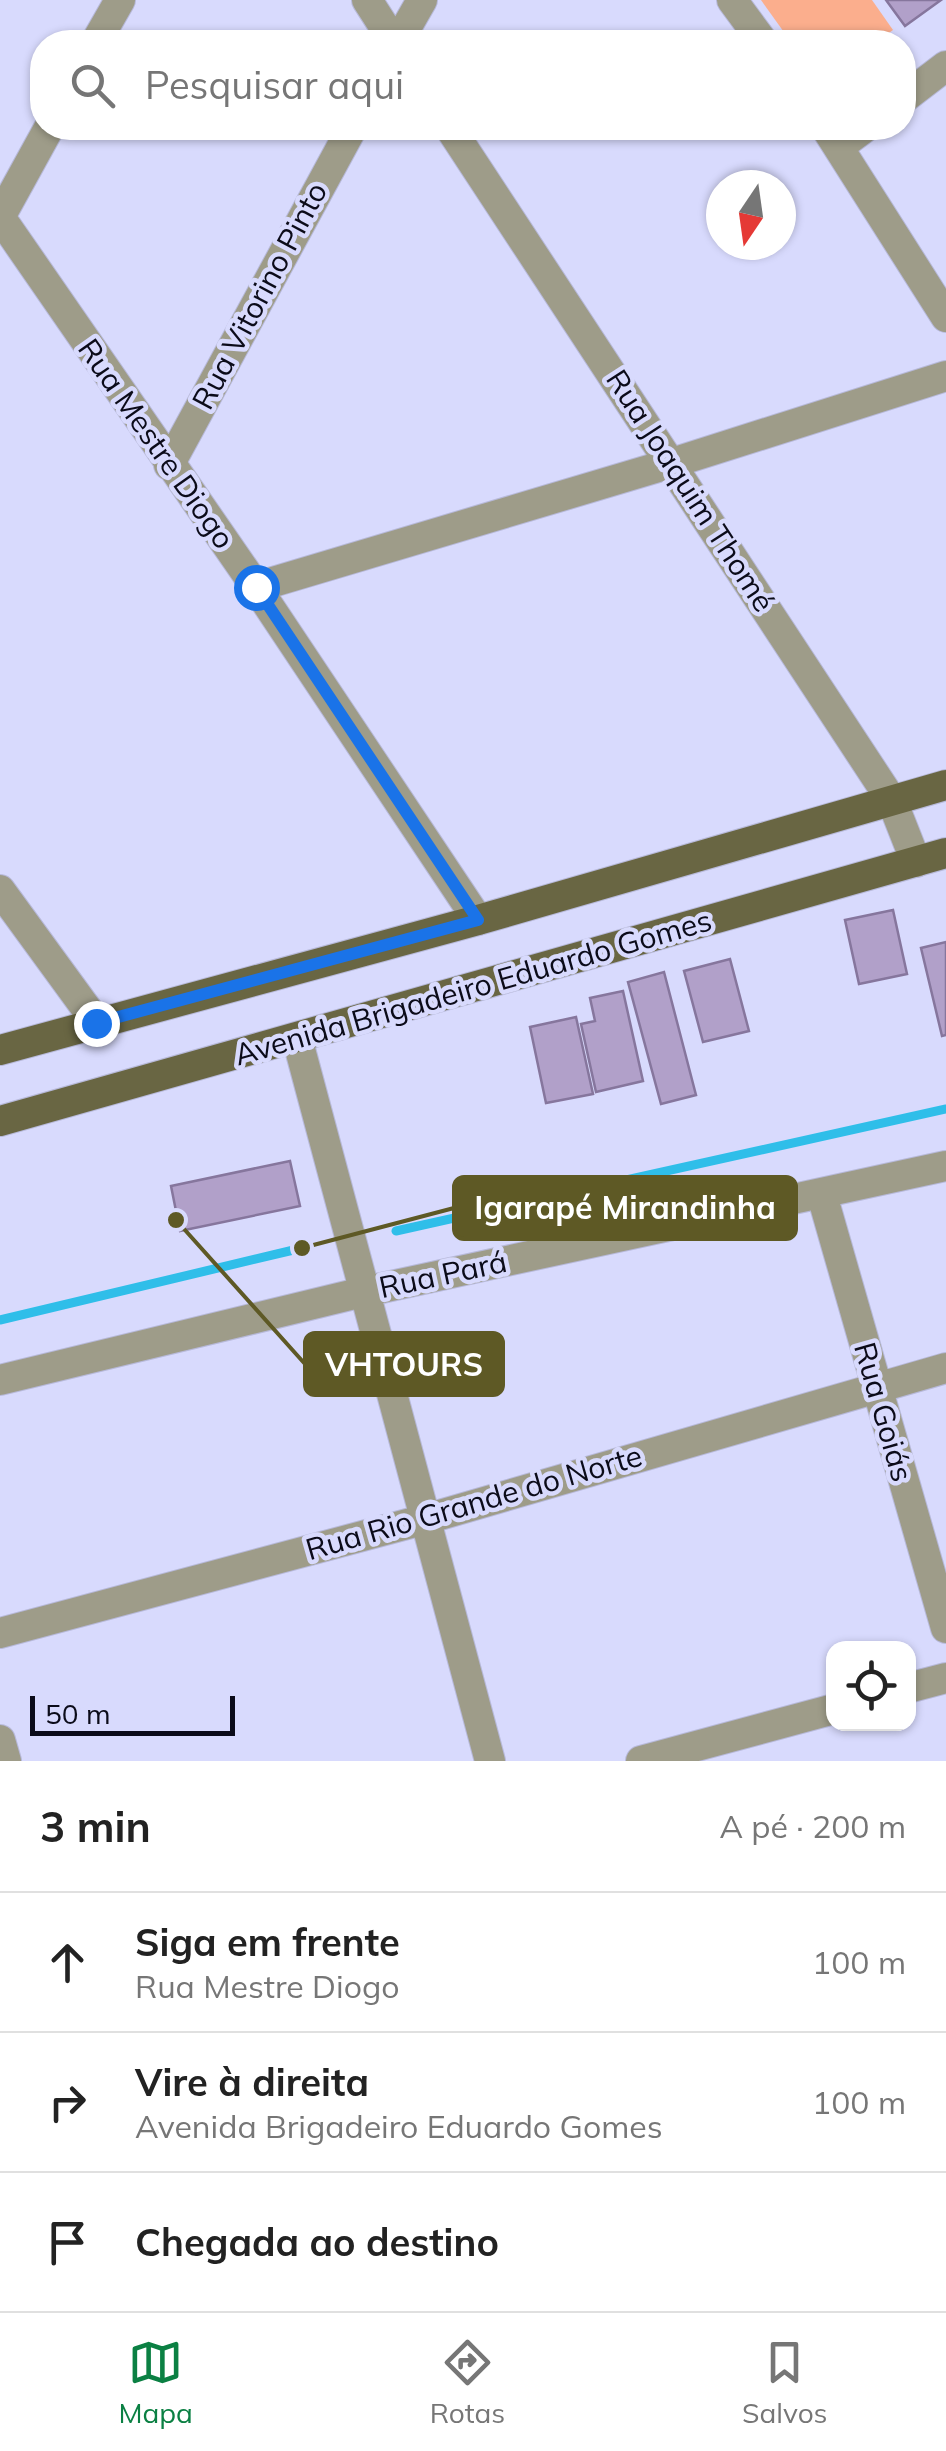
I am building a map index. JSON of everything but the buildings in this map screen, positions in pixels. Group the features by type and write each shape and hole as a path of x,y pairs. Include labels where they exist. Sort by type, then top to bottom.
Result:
{"main road":[{"path":"0,1050 478,920 946,785"},
{"name":"Avenida Brigadeiro Eduardo Gomes","path":"0,1122 946,853"}],"street":[{"path":"103,30 120,0"},
{"path":"368,0 388,30"},
{"path":"403,30 422,0"},
{"path":"732,0 754,30"},
{"path":"916,89 946,66"},
{"path":"0,217 10,172 38,140"},
{"name":"Rua Vitorino Pinto","path":"169,465 345,140"},
{"name":"Rua Joaquim Thomé","path":"458,140 892,801 916,862"},
{"path":"846,140 946,317"},
{"name":"Rua Mestre Diogo","path":"0,217 256,587 478,920"},
{"path":"256,587 672,463 946,376"},
{"path":"0,890 96,1023"},
{"path":"297,1038 490,1761"},
{"name":"Rua Pará","path":"0,1380 363,1292 946,1166"},
{"name":"Rua Goiás","path":"822,1195 946,1628"},
{"name":"Rua Rio Grande do Norte","path":"0,1633 426,1519 946,1368"},
{"path":"916,1686 946,1678"},
{"path":"641,1761 826,1710"},
{"path":"0,1740 6,1761"}],"shaded area":[{"path":"761,0 872,0 893,30 782,30"}],"waterway":[{"path":"396,1231 946,1109"},
{"path":"0,1320 302,1248"}],"place":[{"name":"VHTOURS","path":"176,1220"},
{"name":"Igarapé Mirandinha","path":"302,1248"}],"route":[{"path":"96,1023 478,920 256,587"}]}
